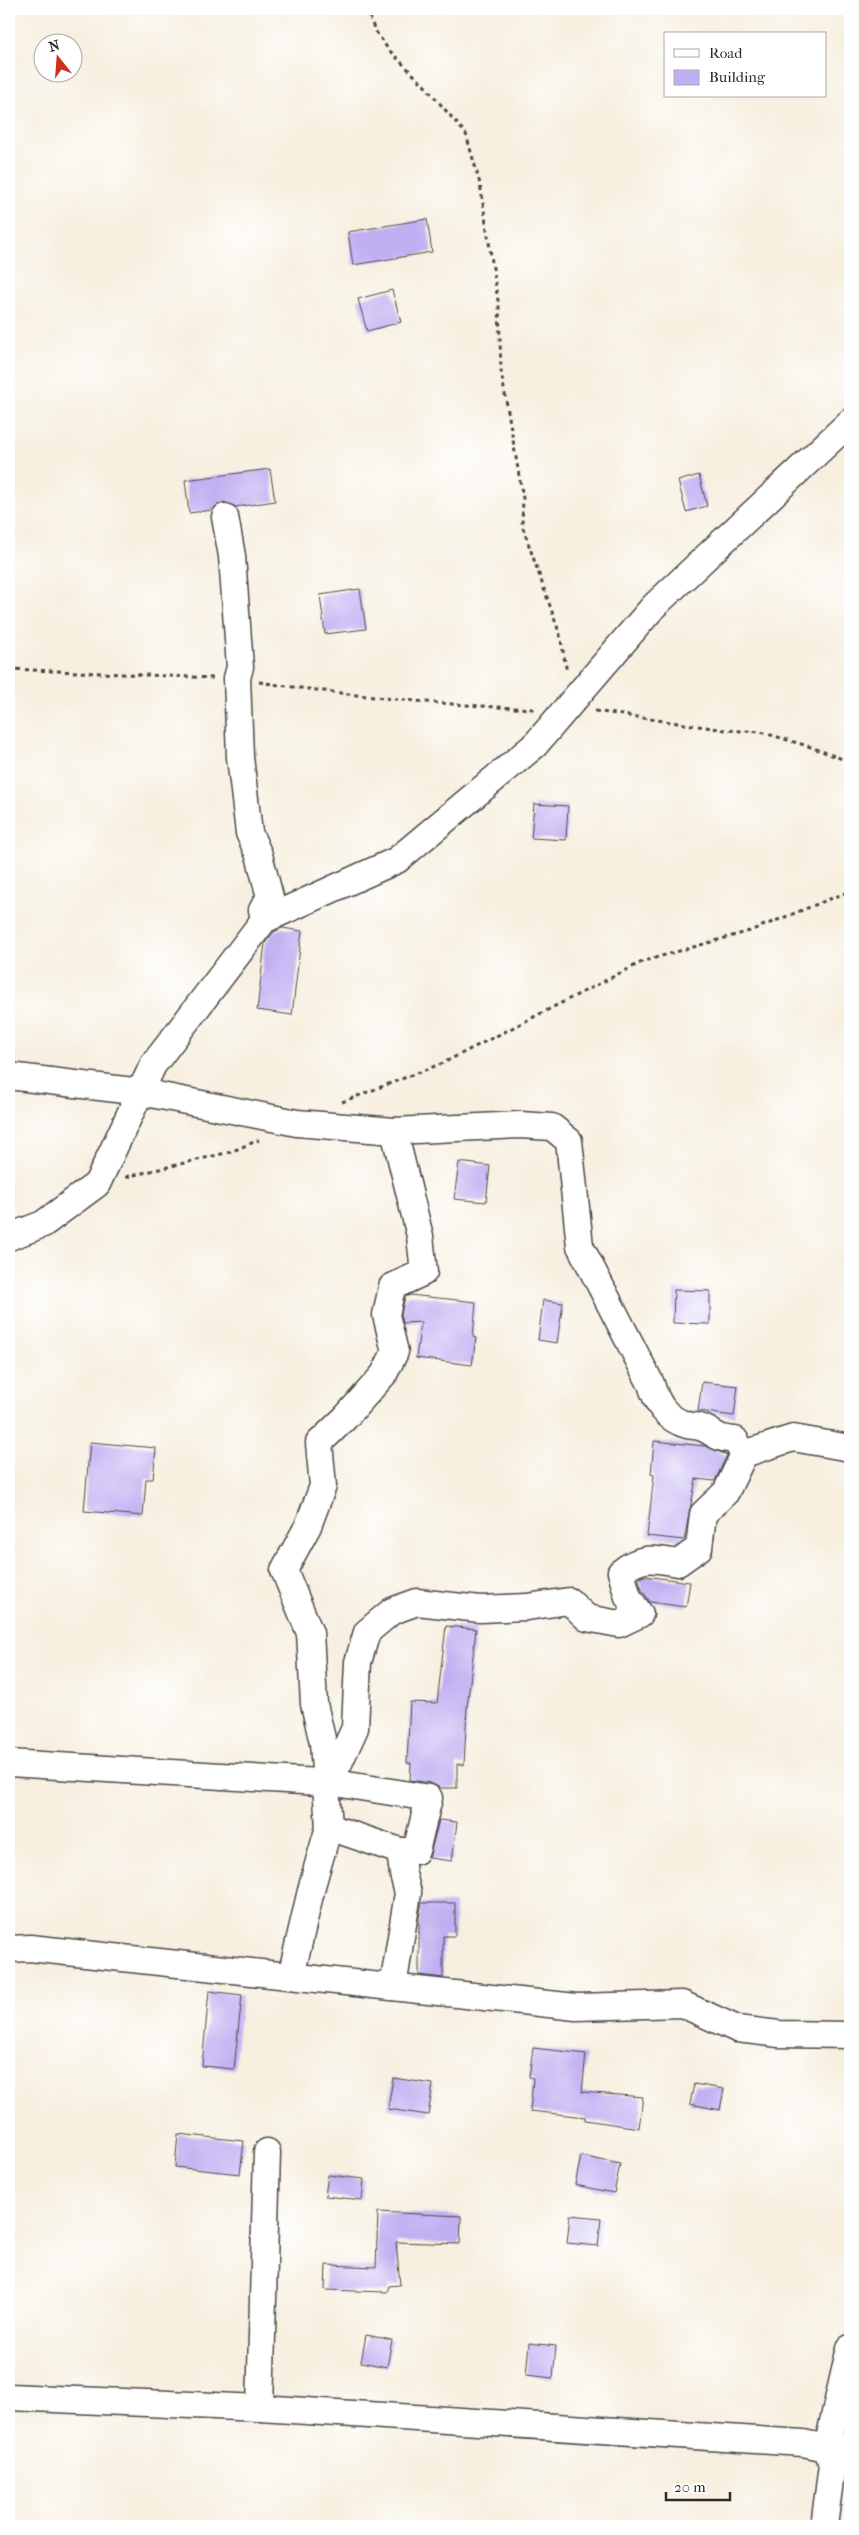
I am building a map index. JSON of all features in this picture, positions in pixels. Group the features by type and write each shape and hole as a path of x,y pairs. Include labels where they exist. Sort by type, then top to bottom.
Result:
{"street":[{"path":"9,1237 43,1224 97,1184 154,1065 264,920 397,860 535,745 654,606 850,422"},
{"path":"225,517 232,556 240,667 237,678 240,757 249,833 260,855 270,896 262,910 264,920"},
{"path":"9,1076 141,1092 297,1122 394,1131 520,1125 552,1127 569,1142 580,1246 651,1384 656,1402 668,1416 686,1425 703,1428 718,1438 735,1440 744,1454"},
{"path":"292,1976 313,1882 329,1827 323,1743 314,1704 310,1633 284,1570 308,1526 323,1486 319,1443 345,1418 384,1374 394,1352 386,1315 392,1287 424,1272 420,1236 394,1131"},
{"path":"327,1783 339,1763 355,1728 358,1662 367,1632 392,1611 417,1602 480,1609 527,1607 569,1601 587,1618 619,1624 640,1614 628,1597 621,1572 634,1562 657,1559 678,1563 699,1548 703,1514 726,1492 744,1454 793,1438 850,1448"},
{"path":"9,1763 327,1783 428,1798 416,1851 400,1851 329,1827"},
{"path":"393,1987 408,1893 400,1851"},
{"path":"9,1949 30,1948 576,2007 682,2004 737,2029 779,2034 850,2036"},
{"path":"260,2408 267,2152"},
{"path":"824,2526 832,2465 839,2448 850,2348"},
{"path":"9,2397 260,2408 746,2438 803,2442 839,2448"}],"path":[{"path":"367,9 374,29 388,49 424,85 466,134 480,184 499,307 501,371 523,498 522,525 560,635 570,704"},
{"path":"9,669 237,678 338,694 452,706 546,709 570,704 726,730 761,732 811,747 850,762"},
{"path":"333,1106 443,1063 644,961 750,931 850,891"},
{"path":"97,1184 230,1152 264,1137"}],"building":[{"path":"427,219 432,252 353,265 348,232"},
{"path":"392,290 401,322 367,331 358,299"},
{"path":"270,469 275,501 236,507 223,502 212,510 189,513 185,480"},
{"path":"699,475 707,506 686,512 678,481"},
{"path":"360,589 366,629 325,634 320,595"},
{"path":"534,804 568,806 566,840 531,838"},
{"path":"282,928 302,931 292,1015 257,1010 265,943 274,932"},
{"path":"459,1162 490,1166 486,1202 454,1199"},
{"path":"674,1290 710,1291 710,1324 673,1323"},
{"path":"410,1295 476,1302 473,1337 476,1338 472,1365 416,1358 421,1322 403,1323 401,1315 405,1297"},
{"path":"543,1300 563,1303 557,1343 538,1340"},
{"path":"702,1382 738,1386 734,1416 698,1411"},
{"path":"654,1441 705,1446 727,1455 715,1481 696,1479 684,1540 647,1536 654,1475 651,1474"},
{"path":"90,1442 156,1448 153,1479 146,1479 143,1516 84,1511"},
{"path":"644,1576 690,1582 686,1607 650,1602 642,1590 639,1581 639,1578"},
{"path":"446,1626 476,1629 467,1708 464,1765 457,1764 457,1788 440,1788 431,1783 410,1780 411,1763 407,1763 410,1702 437,1703"},
{"path":"439,1820 457,1822 452,1861 429,1858"},
{"path":"422,1903 455,1903 455,1936 443,1936 443,1978 419,1975 419,1917"},
{"path":"209,1991 242,1995 234,2069 202,2066"},
{"path":"533,2048 586,2054 582,2092 643,2097 639,2128 585,2120 585,2117 530,2111 533,2078 529,2077"},
{"path":"393,2078 433,2084 428,2115 388,2109"},
{"path":"694,2084 724,2089 720,2110 690,2104"},
{"path":"178,2134 244,2141 240,2174 175,2167"},
{"path":"581,2156 620,2164 614,2193 575,2185"},
{"path":"328,2175 364,2179 362,2200 325,2196"},
{"path":"378,2212 461,2216 460,2244 396,2242 400,2285 389,2286 387,2292 325,2290 326,2265 376,2267"},
{"path":"570,2215 601,2218 598,2246 567,2243"},
{"path":"366,2335 392,2340 387,2367 361,2362"},
{"path":"529,2343 556,2346 553,2378 526,2375"}]}
